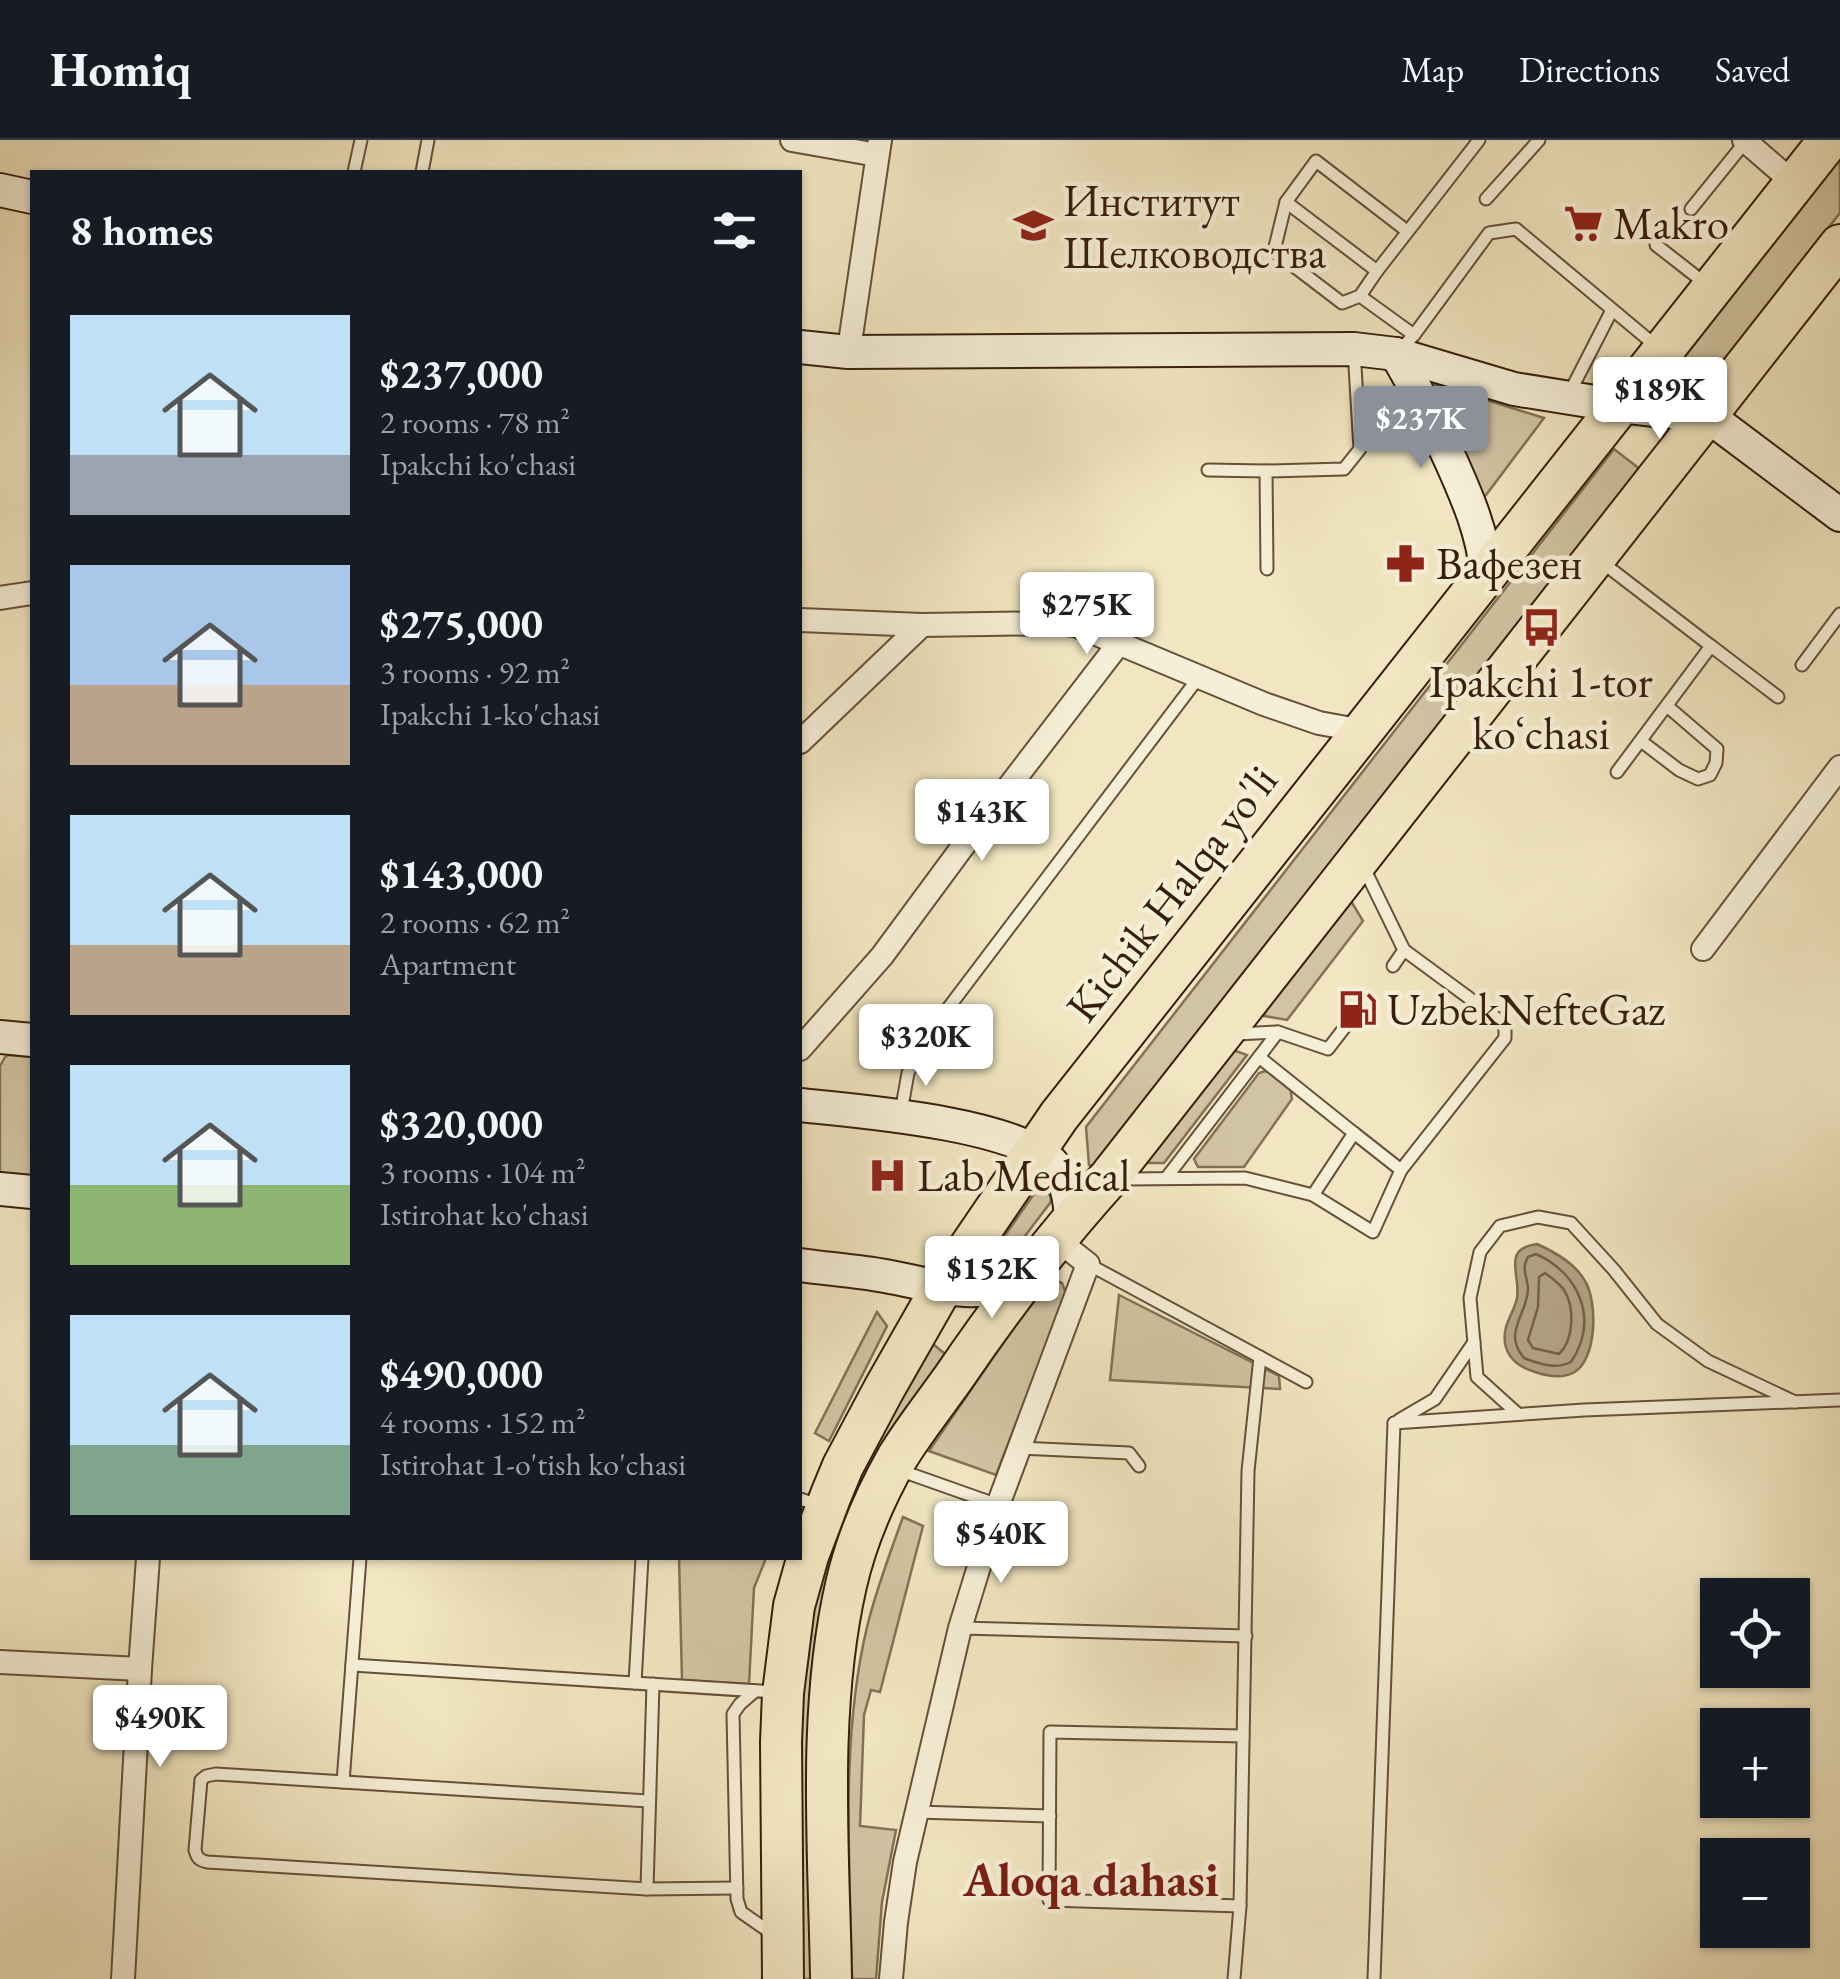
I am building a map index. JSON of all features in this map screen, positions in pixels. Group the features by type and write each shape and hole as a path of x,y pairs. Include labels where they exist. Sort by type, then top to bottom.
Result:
{"highway":[{"name":"Kichik Halqa yo'li","path":"783,1960 781,1772 769,1692 804,1567 813,1504 844,1466 941,1289 1059,1116 1829,140"},
{"path":"831,1979 828,1760 836,1639 857,1546 892,1467 1028,1276 1108,1180 1840,245"}],"main road":[{"path":"0,190 30,197"},
{"path":"802,348 850,344 1354,350 1406,344 1514,389 1708,416 1840,514"},
{"path":"1406,344 1422,396 1469,501 1484,544 1487,574"},
{"path":"0,1037 30,1040"},
{"path":"802,1105 901,1116 996,1136 1035,1150 1062,1175 1069,1196 1064,1230"},
{"path":"0,1189 30,1192"},
{"path":"802,1265 886,1276 941,1289 982,1292 1028,1276"}],"street":[{"path":"792,140 879,148 850,344"},
{"path":"1745,141 1795,184"},
{"path":"0,598 30,593"},
{"path":"802,620 1076,625 1264,704 1319,723 1363,731"},
{"path":"802,740 922,625"},
{"path":"802,1047 882,956 1120,642"},
{"path":"1703,949 1840,766"},
{"path":"891,1979 896,1922 916,1812 960,1628 998,1505 1088,1264 1064,1230"},
{"path":"123,1979 148,1560"},
{"path":"0,1662 140,1669"}],"lane":[{"path":"354,170 362,140"},
{"path":"422,170 428,140"},
{"path":"1407,231 1316,161 1286,202 1274,251 1342,303 1360,296 1480,140"},
{"path":"1486,200 1539,140"},
{"path":"1691,209 1745,141"},
{"path":"1286,202 1377,271"},
{"path":"1360,296 1406,344 1489,233 1516,229 1650,342"},
{"path":"1656,246 1697,277"},
{"path":"1567,398 1612,310"},
{"path":"1208,470 1344,469 1360,450 1354,350"},
{"path":"1266,471 1267,568"},
{"path":"1596,557 1778,697"},
{"path":"1802,665 1840,614"},
{"path":"1616,772 1711,646"},
{"path":"901,1116 908,1073 924,1040 1199,676"},
{"path":"1641,741 1679,770 1698,779 1710,775 1718,749 1666,706"},
{"path":"1108,1180 1245,1178 1314,1195 1373,1232 1401,1170 1506,1038 1506,1028 1404,950 1360,858"},
{"path":"1394,966 1404,950"},
{"path":"1222,1035 1278,1032 1328,1049 1345,1027"},
{"path":"1167,1178 1278,1032"},
{"path":"1258,1057 1401,1170"},
{"path":"1314,1195 1354,1134"},
{"path":"1518,1414 1476,1378 1470,1298 1480,1252 1500,1226 1538,1217 1572,1223 1657,1324 1708,1361 1794,1402"},
{"path":"1088,1264 1306,1382"},
{"path":"1394,1423 1435,1399 1474,1342"},
{"path":"1234,1979 1240,1906 1248,1471 1260,1357"},
{"path":"1394,1423 1840,1400"},
{"path":"1374,1979 1394,1423"},
{"path":"1020,1448 1128,1453 1139,1466"},
{"path":"892,1467 998,1505"},
{"path":"343,1782 360,1560"},
{"path":"636,1683 642,1560"},
{"path":"960,1628 1246,1636"},
{"path":"352,1665 769,1692"},
{"path":"647,1889 654,1684"},
{"path":"769,1692 740,1704 733,1714 737,1888 741,1912 783,1960"},
{"path":"1240,1906 1049,1900 1050,1732 1243,1736"},
{"path":"648,1801 216,1774 201,1780 196,1856 207,1862 647,1889 737,1888"},
{"path":"916,1812 1050,1816"}],"shaded area":[{"path":"1840,157 1840,213 1718,368 1679,364"},
{"path":"1435,384 1544,418 1483,499"},
{"path":"1614,449 1641,470 1100,1170 1089,1165 1086,1127"},
{"path":"1351,901 1363,921 1287,1020 1264,1016 1268,1006"},
{"path":"1233,1050 1247,1055 1164,1163 1145,1163"},
{"path":"5,1057 30,1057 30,1178 0,1175 0,1066"},
{"path":"1265,1071 1290,1087 1292,1099 1244,1167 1198,1167 1194,1159 1259,1073"},
{"path":"1041,1189 1049,1194 1050,1203 1012,1253 995,1256 994,1251"},
{"path":"1052,1279 1062,1283 1066,1294 996,1475 929,1451 1045,1282"},
{"path":"1119,1295 1279,1376 1280,1389 1110,1380"},
{"path":"877,1312 887,1326 829,1441 815,1433"},
{"path":"933,1344 951,1359 831,1568 816,1634 808,1733 815,1979 802,1979 798,1757 806,1645 816,1591 852,1490"},
{"path":"903,1517 923,1526 880,1692 871,1690 864,1715 860,1826 896,1830 882,1902 876,1979 852,1979 849,1802 853,1714 867,1627"},
{"path":"679,1560 765,1560 754,1588 749,1684 682,1680"}],"water":[{"path":"1537,1244 1576,1269 1585,1281 1592,1303 1593,1330 1587,1357 1573,1373 1564,1376 1544,1375 1521,1366 1510,1356 1505,1343 1506,1327 1517,1298 1516,1257 1519,1251"}],"place":[{"name":"Makro","path":"1583,223"},
{"name":"Институт Шелководства","path":"1033,226"},
{"name":"Вафезен","path":"1406,563"},
{"name":"Ipakchi 1-tor koʻchasi","path":"1541,628"},
{"name":"UzbekNefteGaz","path":"1357,1009"},
{"name":"Lab Medical","path":"887,1175"}],"district":[{"name":"Aloqa dahasi","path":"1091,1879"}]}
